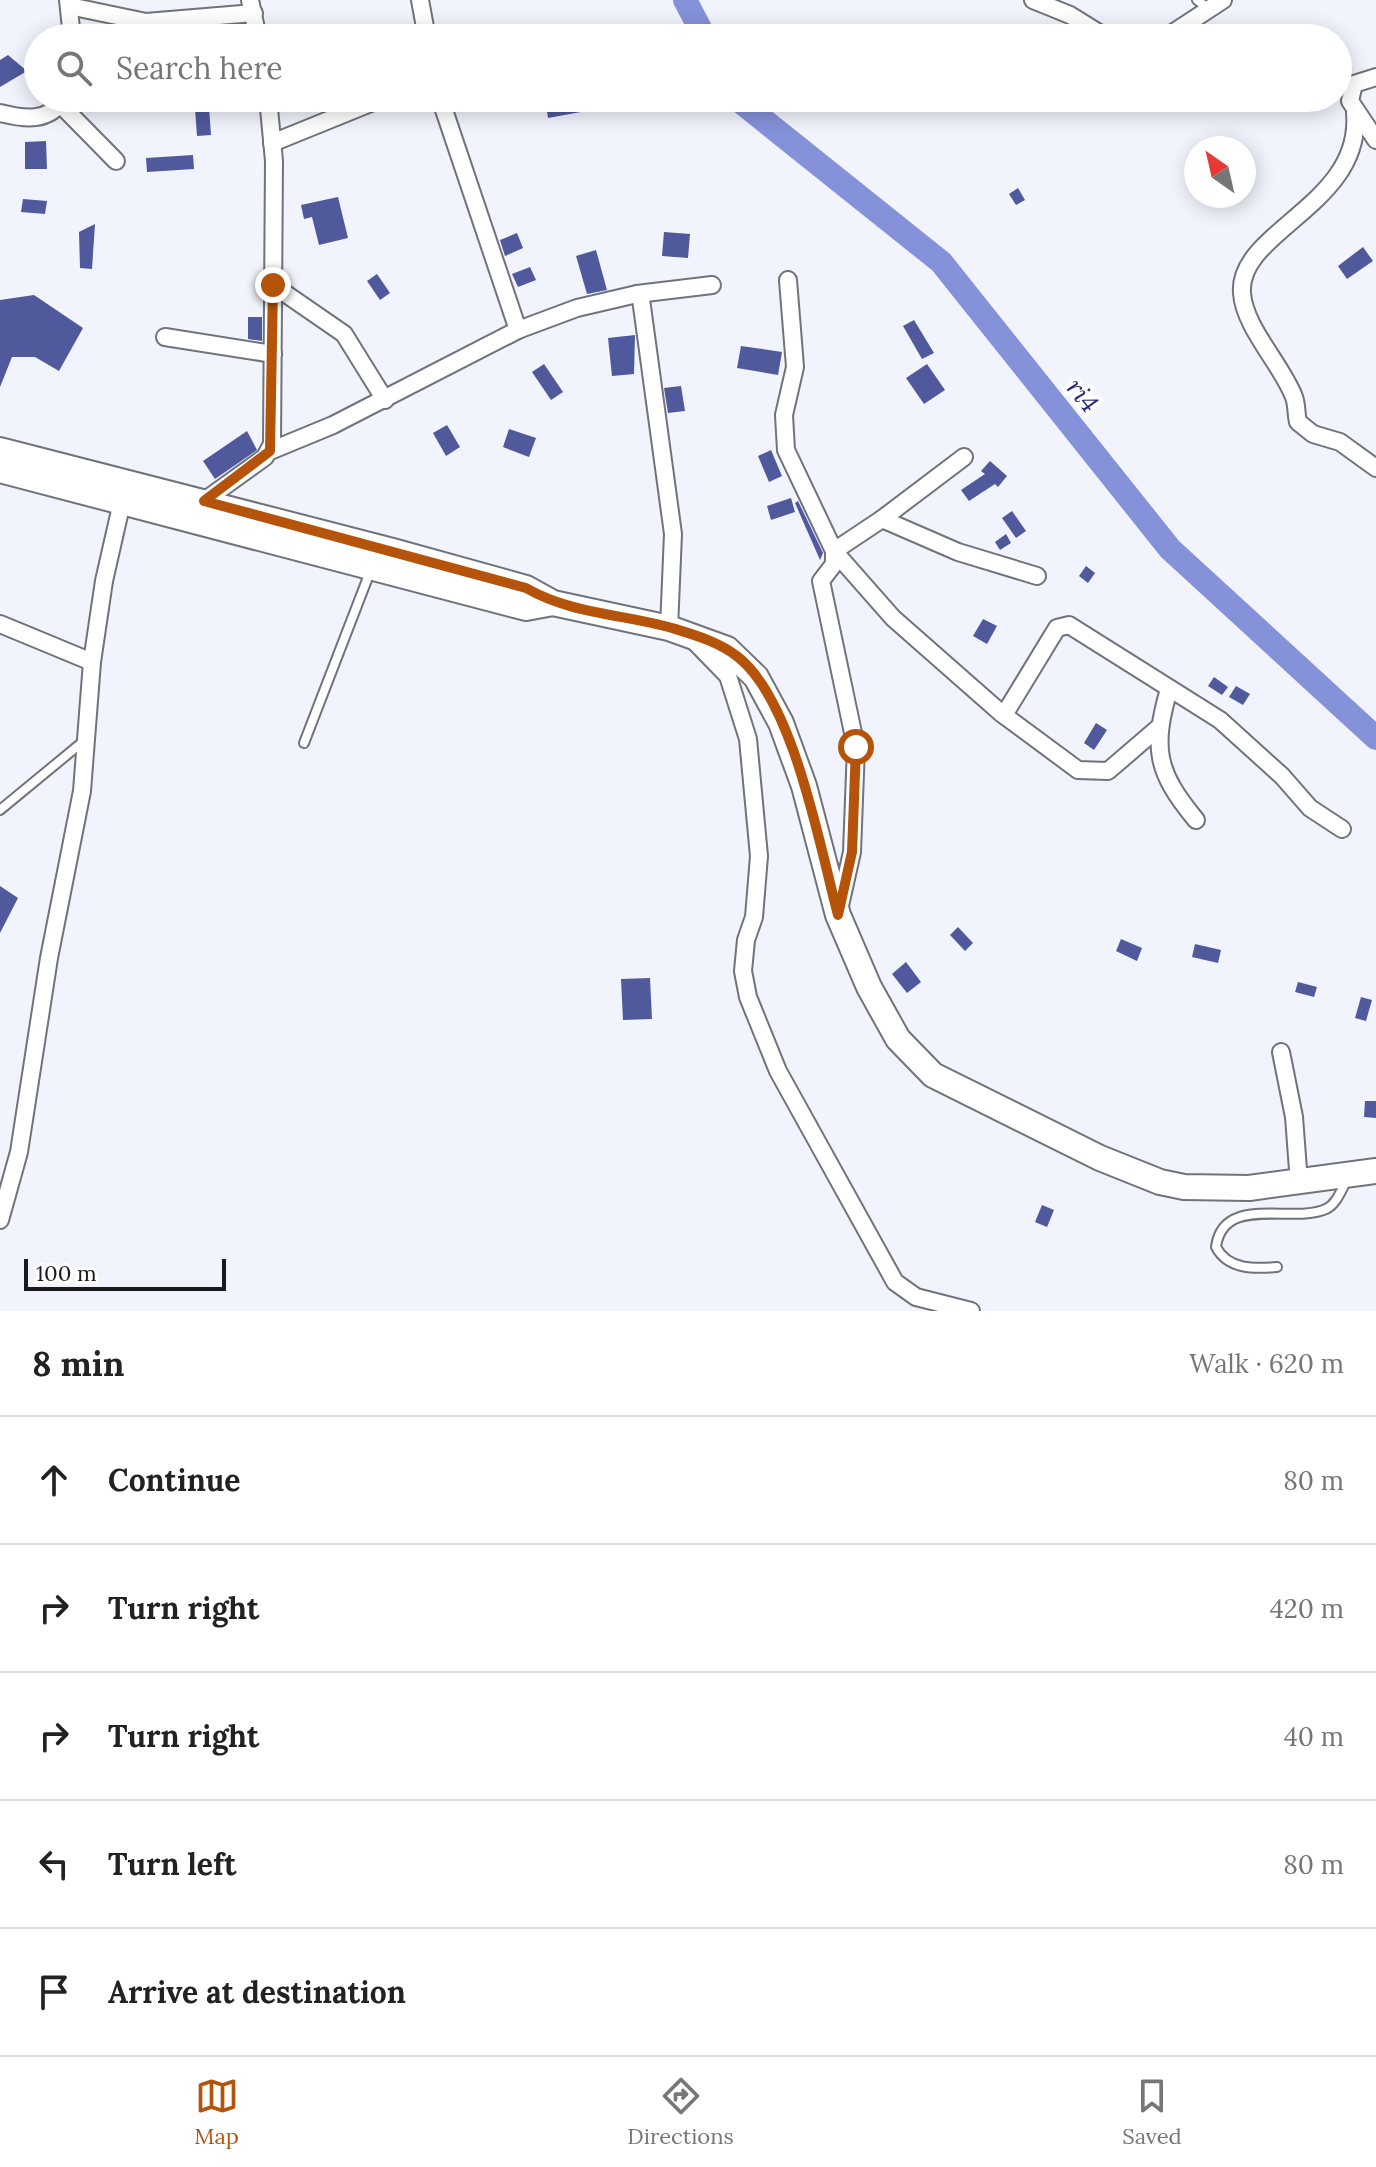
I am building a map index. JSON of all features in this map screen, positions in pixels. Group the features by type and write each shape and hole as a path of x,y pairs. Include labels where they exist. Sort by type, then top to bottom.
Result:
{"main road":[{"path":"0,450 372,566 526,608 553,603"},
{"path":"0,470 204,501 526,588 553,603 677,630 727,649 741,659 769,698 801,775 848,945 898,1039 933,1075 1100,1158 1160,1182 1216,1189 1299,1183 1376,1171"}],"street":[{"path":"420,0 424,24"},
{"path":"1033,0 1084,24"},
{"path":"70,24 68,3 146,22 252,7"},
{"path":"1183,24 1209,3"},
{"path":"1352,89 1361,81 1376,77"},
{"path":"1352,100 1356,137 1347,161 1303,214 1253,257 1241,290 1247,312 1295,400 1298,422 1313,434 1340,442 1376,468"},
{"path":"0,113 25,119 38,118 46,112"},
{"path":"72,112 116,161"},
{"path":"269,112 273,285 270,451"},
{"path":"272,143 348,112"},
{"path":"445,112 518,330"},
{"path":"1355,113 1376,140"},
{"path":"788,280 795,367 782,430 786,450 834,551 893,618 1004,715 1066,764 1100,773 1114,767 1158,728"},
{"path":"273,285 344,334 385,400"},
{"path":"204,501 270,451 385,400 518,330 577,308 637,294 712,285"},
{"path":"637,294 641,299 673,534 677,630 728,676 748,739 758,887 743,971 748,997 778,1071 895,1282 916,1297 971,1311"},
{"path":"165,337 273,354"},
{"path":"834,551 964,457"},
{"path":"0,1220 19,1152 49,958 82,791 92,662 124,491"},
{"path":"882,519 958,552 1037,576"},
{"path":"834,551 834,564 821,581 856,747 852,852 838,915"},
{"path":"0,624 92,662"},
{"path":"1004,715 1057,628 1065,624 1231,729 1310,808 1342,829"},
{"path":"1169,689 1158,728 1167,781 1196,820"},
{"path":"1281,1052 1294,1117 1299,1183"}],"lane":[{"path":"304,743 372,566"},
{"path":"0,810 86,740"},
{"path":"1277,1267 1246,1268 1227,1260 1216,1247 1222,1228 1228,1222 1251,1215 1322,1211 1333,1203 1349,1175"}],"building":[{"path":"8,55 24,68 24,73 0,87 0,60"},
{"path":"195,112 209,112 211,135 197,136"},
{"path":"547,112 581,112 548,118"},
{"path":"46,141 47,169 25,169 25,142"},
{"path":"193,155 194,169 147,172 146,158"},
{"path":"1018,188 1025,200 1016,205 1009,194"},
{"path":"338,197 348,238 319,245 312,217 304,219 301,205"},
{"path":"23,199 47,201 45,214 21,212"},
{"path":"95,224 92,269 80,268 79,232"},
{"path":"664,232 690,234 688,258 662,256"},
{"path":"517,233 523,248 505,256 500,240"},
{"path":"1363,247 1373,261 1347,279 1338,266"},
{"path":"596,250 607,290 587,294 576,256"},
{"path":"530,267 536,280 518,287 512,274"},
{"path":"377,274 390,293 380,300 367,281"},
{"path":"34,295 83,328 59,371 35,357 12,357 0,387 0,300"},
{"path":"248,317 262,317 262,341 248,339"},
{"path":"914,320 934,353 922,359 903,326"},
{"path":"635,335 634,374 612,376 608,338"},
{"path":"741,346 782,352 778,375 737,368"},
{"path":"544,364 563,392 551,400 532,372"},
{"path":"927,364 945,390 924,404 906,378"},
{"path":"681,386 685,411 668,413 664,388"},
{"path":"447,425 460,447 446,456 433,433"},
{"path":"509,429 536,438 529,457 503,447"},
{"path":"247,431 257,450 215,479 203,461"},
{"path":"771,450 782,476 769,482 758,456"},
{"path":"990,461 1007,476 998,487 995,484 969,501 961,490 985,474 981,471"},
{"path":"791,498 795,512 771,520 767,506"},
{"path":"798,501 823,553 820,560 795,503"},
{"path":"1012,511 1026,531 1016,538 1002,518"},
{"path":"1006,534 1011,543 1000,550 995,542"},
{"path":"1086,566 1095,573 1088,583 1079,576"},
{"path":"983,619 997,626 987,644 973,636"},
{"path":"1214,677 1228,687 1222,695 1208,686"},
{"path":"1236,686 1250,694 1243,705 1229,697"},
{"path":"1096,723 1107,730 1094,750 1084,743"},
{"path":"0,886 18,898 0,933"},
{"path":"958,927 973,943 965,951 950,935"},
{"path":"1121,939 1142,948 1137,961 1116,951"},
{"path":"1195,944 1221,950 1218,963 1192,957"},
{"path":"906,962 921,982 907,993 892,974"},
{"path":"650,978 652,1019 623,1020 621,979"},
{"path":"1298,982 1317,987 1314,997 1295,992"},
{"path":"1361,997 1372,1000 1366,1021 1355,1018"},
{"path":"1365,1101 1376,1101 1376,1118 1364,1117"},
{"path":"1042,1205 1054,1210 1047,1227 1035,1222"}],"waterway":[{"name":"ri4","path":"685,0 698,24"},
{"name":"ri4","path":"754,112 941,262 1170,549 1376,738"}],"route":[{"path":"273,285 270,451 204,501 526,588 553,603 669,628 727,649 741,659 756,677 781,723 804,786 838,915 852,852 856,747"}]}
